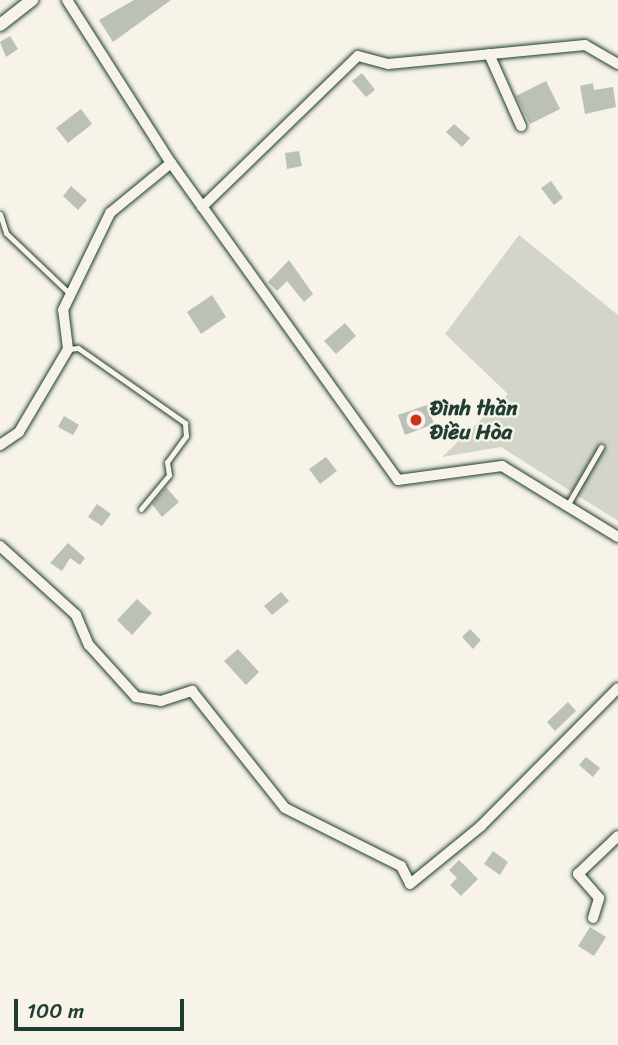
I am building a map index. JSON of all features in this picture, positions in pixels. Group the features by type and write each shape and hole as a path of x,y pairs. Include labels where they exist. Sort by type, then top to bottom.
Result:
{"street":[{"path":"0,25 32,0"},
{"path":"67,0 171,163 398,480 502,466 618,537"},
{"path":"202,207 358,56 382,65 584,45 618,64"},
{"path":"489,54 521,126"},
{"path":"0,444 19,432 68,349 61,320 70,294 110,213 171,163"},
{"path":"0,546 76,615 89,645 136,696 160,701 192,691 285,808 401,866 410,884 481,826 618,688"},
{"path":"593,918 599,898 579,874 618,836"}],"lane":[{"path":"0,214 6,233 70,294"},
{"path":"68,349 78,348 183,419 186,436 167,463 169,475 142,509"},
{"path":"568,504 601,447"}],"shaded area":[{"path":"519,235 618,315 618,521 501,447 442,457 508,394 445,334"}],"building":[{"path":"134,0 171,0 113,42 99,20"},
{"path":"10,36 18,49 6,57 0,42"},
{"path":"362,73 375,90 366,97 352,81"},
{"path":"546,81 560,109 530,124 516,96"},
{"path":"593,83 594,90 613,87 616,107 585,114 580,86"},
{"path":"81,109 92,124 68,143 56,128"},
{"path":"454,124 470,138 462,147 446,132"},
{"path":"299,151 302,166 287,169 285,153"},
{"path":"551,181 563,198 554,205 541,188"},
{"path":"71,186 87,200 78,210 63,196"},
{"path":"289,260 313,294 304,302 287,281 277,291 268,282"},
{"path":"212,295 226,317 201,334 187,312"},
{"path":"345,323 356,336 336,354 324,341"},
{"name":"Đình thần Điều Hòa","path":"427,405 434,424 405,435 398,415"},
{"path":"64,416 79,425 73,435 58,427"},
{"path":"326,457 337,471 320,484 309,469"},
{"path":"166,487 179,502 162,517 152,504"},
{"path":"97,504 111,514 102,526 88,517"},
{"path":"68,543 85,558 80,565 70,558 62,571 50,563"},
{"path":"281,592 289,601 272,615 264,606"},
{"path":"137,599 152,613 132,635 117,620"},
{"path":"470,629 481,640 473,649 462,637"},
{"path":"238,649 259,672 246,685 224,661"},
{"path":"568,702 576,711 555,731 547,722"},
{"path":"586,757 600,768 593,777 579,765"},
{"path":"493,851 508,862 500,875 484,864"},
{"path":"459,860 478,879 461,896 450,885 457,878 449,870"},
{"path":"590,927 606,937 594,956 578,946"}],"place":[{"name":"Đình thần Điều Hòa","path":"416,420"}]}
